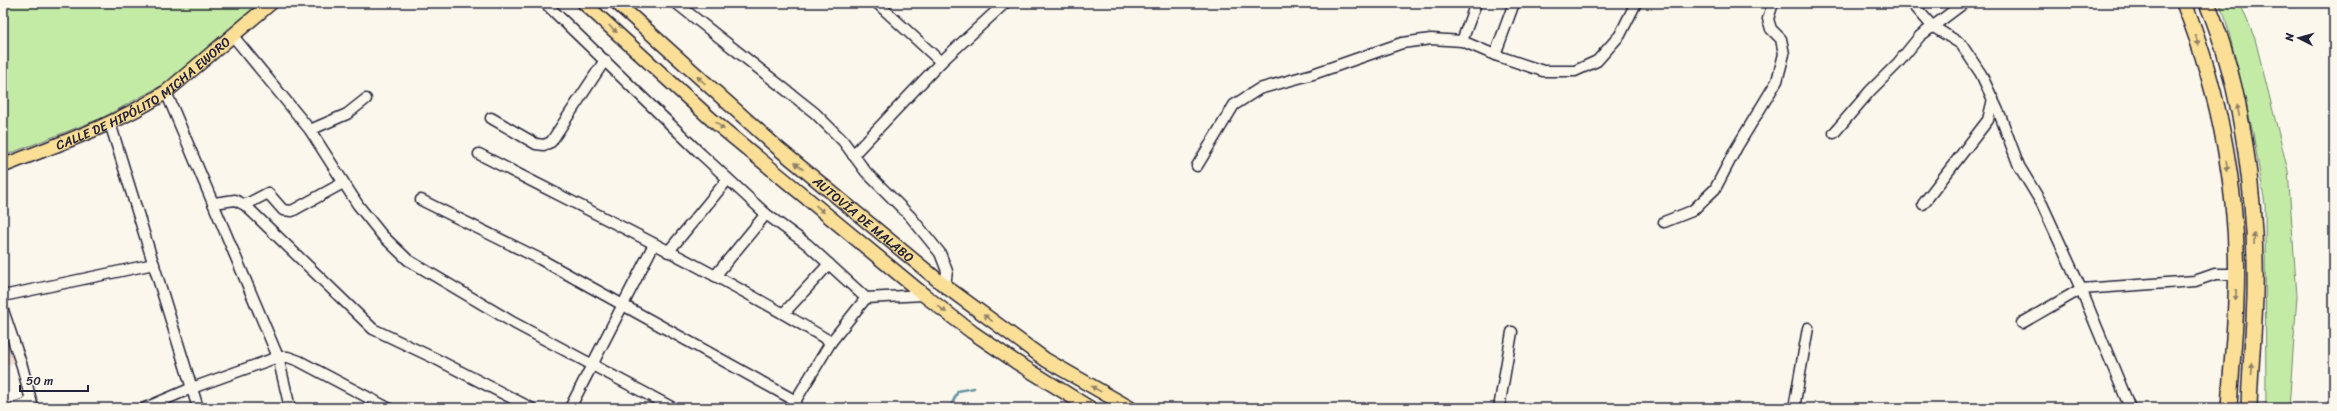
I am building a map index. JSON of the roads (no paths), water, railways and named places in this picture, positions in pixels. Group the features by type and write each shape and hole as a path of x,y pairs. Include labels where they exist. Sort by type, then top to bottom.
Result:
{"highway":[{"path":"2184,3 2211,83 2225,148 2234,215 2237,274 2229,408"},
{"path":"2207,3 2231,79 2244,142 2253,213 2255,294 2249,408"}],"main road":[{"name":"CALLE DE HIPÓLITO MICHA EWORO","path":"3,166 110,123 166,92 234,36 271,3"},
{"name":"AUTOVÍA DE MALABO","path":"584,3 711,119 924,295 997,350 1090,408"},
{"name":"AUTOVÍA DE MALABO","path":"617,3 779,149 945,286 1046,360 1130,408"}],"street":[{"path":"545,3 605,60 650,107 766,214 807,244 866,298 924,295"},
{"path":"676,3 815,113 844,141 853,155 940,253 947,271 945,286"},
{"path":"877,3 941,62"},
{"path":"853,155 941,62 1005,3"},
{"path":"1462,41 1476,3"},
{"path":"1495,55 1514,3"},
{"path":"1197,166 1234,105 1259,89 1313,74 1402,44 1431,39 1462,41 1495,55 1542,71 1575,71 1597,61 1620,35 1636,3"},
{"path":"1664,222 1692,210 1715,189 1737,147 1777,81 1784,54 1781,39 1771,29 1768,19 1773,3"},
{"path":"1912,3 1932,26 1961,44 1981,74 2019,166 2042,204 2081,289 2130,408"},
{"path":"1834,133 1870,91 1898,63 1920,36 1964,3"},
{"path":"234,36 310,130 343,183 382,235 408,260 514,323 673,408"},
{"path":"491,118 536,144 544,146 551,142 605,60"},
{"path":"166,92 278,357 290,408"},
{"path":"1923,204 1988,120 1992,98"},
{"path":"310,130 347,114 366,99"},
{"path":"110,123 198,408"},
{"path":"479,154 784,313 831,342"},
{"path":"668,252 728,179"},
{"path":"245,205 268,193 284,210 292,211 343,183"},
{"path":"214,203 235,200 245,205 373,329 532,408"},
{"path":"421,200 540,259 622,304 794,404 831,342 866,298"},
{"path":"714,276 766,214"},
{"path":"570,408 654,244"},
{"path":"3,296 154,264"},
{"path":"784,313 829,264"},
{"path":"2022,324 2081,289 2195,281 2215,274 2237,274"},
{"path":"3,310 22,366 32,405 15,408"},
{"path":"1794,408 1808,328"},
{"path":"1499,408 1512,332"},
{"path":"145,408 192,388 278,357 288,357 299,361 388,408"}],"waterway":[{"path":"950,408 958,391 974,388"}]}
